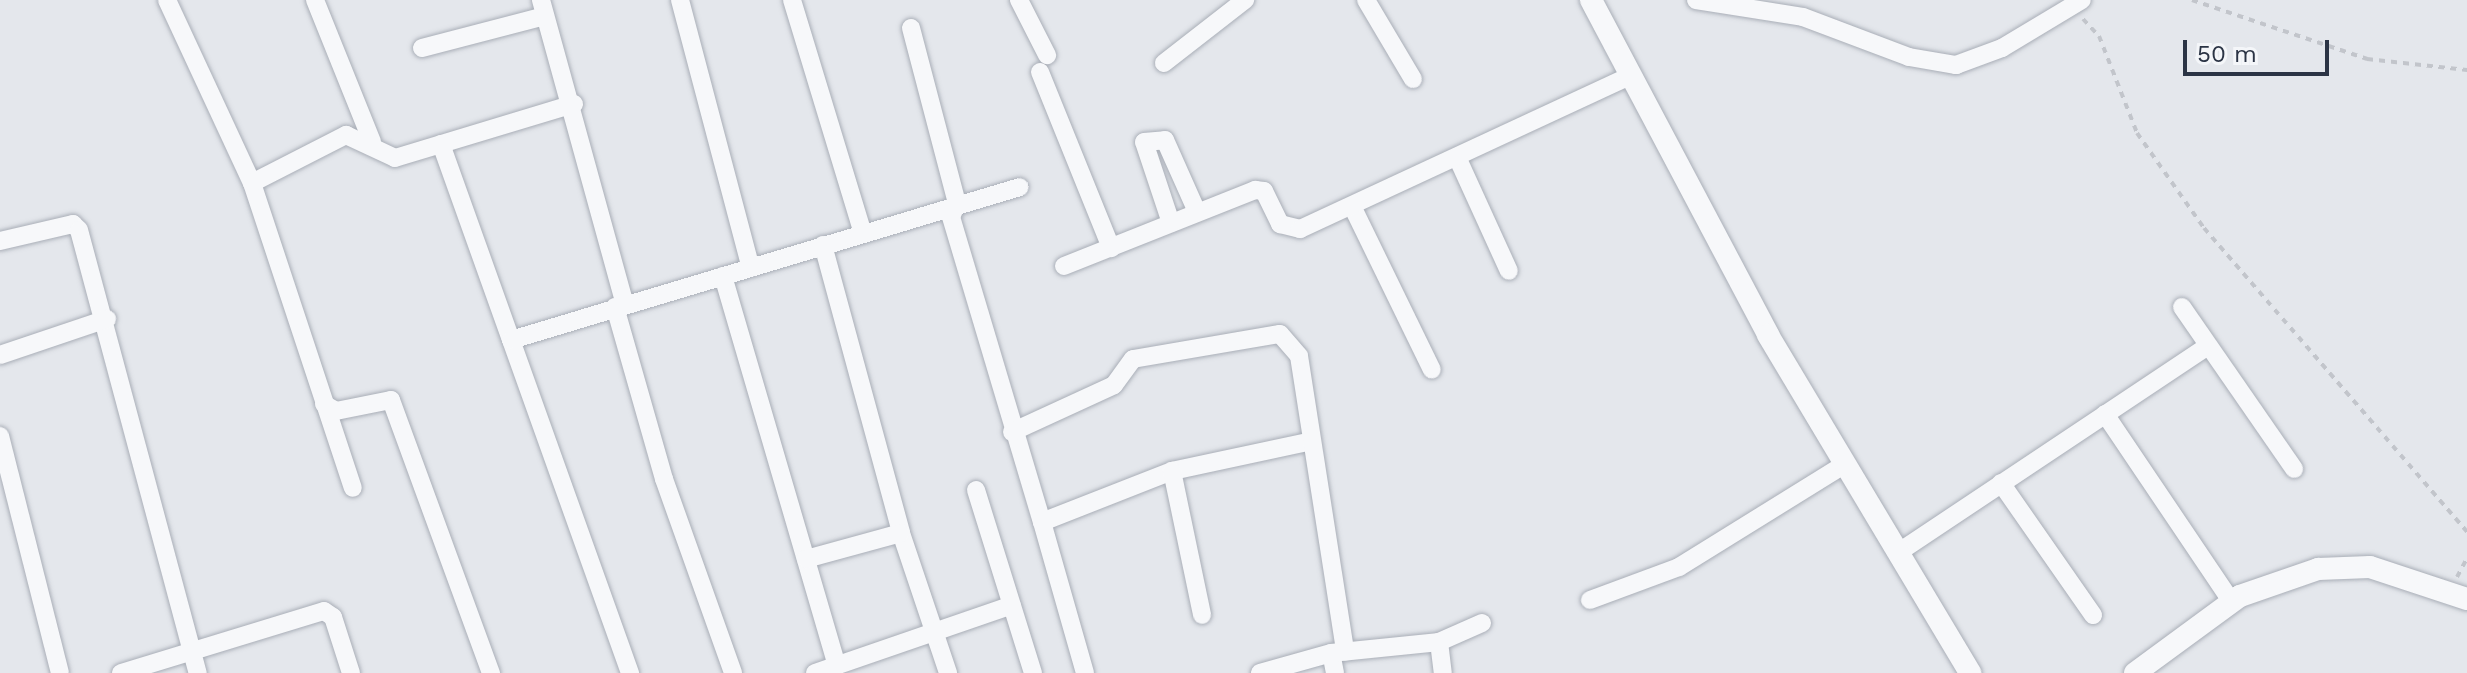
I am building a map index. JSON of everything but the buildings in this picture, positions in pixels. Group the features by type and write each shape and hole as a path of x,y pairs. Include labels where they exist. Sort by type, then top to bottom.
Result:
{"street":[{"path":"167,0 252,183 353,488"},
{"path":"315,0 372,142"},
{"path":"680,0 751,268"},
{"path":"792,0 863,233"},
{"path":"1019,0 1111,248"},
{"path":"1164,63 1245,0"},
{"path":"1366,0 1413,79"},
{"path":"1696,0 1803,17 1909,57 1956,65 2002,48 2076,3"},
{"path":"1596,4 1628,77 1845,464 1970,673"},
{"path":"422,48 543,8 574,104 660,465 733,673"},
{"path":"911,28 957,203 951,217 1085,673"},
{"path":"1064,266 1197,212 1264,191 1289,230 1352,206 1628,77"},
{"path":"252,183 346,135 372,142 395,158 574,104"},
{"path":"1171,223 1144,142 1165,140 1197,212"},
{"path":"441,144 630,673"},
{"path":"1457,157 1509,271"},
{"path":"511,340 957,203 1020,187"},
{"path":"1352,206 1432,370"},
{"path":"0,241 73,224 107,319 198,673"},
{"path":"823,245 901,533 948,673"},
{"path":"723,276 837,666"},
{"path":"2182,307 2206,347 2294,469"},
{"path":"0,355 107,319"},
{"path":"1012,432 1114,385 1133,359 1280,334 1299,356 1307,442 1338,652 1335,673"},
{"path":"1899,552 2206,347"},
{"path":"324,404 336,411 380,397 391,400 491,673"},
{"path":"2105,414 2232,602"},
{"path":"0,436 60,673"},
{"path":"1042,522 1172,471 1307,442"},
{"path":"1590,600 1679,567 1845,464"},
{"path":"1172,471 1202,615"},
{"path":"2001,483 2093,615"},
{"path":"976,490 1033,673"},
{"path":"806,559 901,533"},
{"path":"2135,673 2232,602 2318,569 2370,567 2467,599"},
{"path":"815,673 933,628 1012,605"},
{"path":"121,673 192,654 324,611 333,617 351,673"},
{"path":"1260,673 1338,652 1439,642 1482,623"},
{"path":"1439,642 1443,673"}],"path":[{"path":"2192,0 2367,59 2467,70"},
{"path":"2076,3 2099,36 2137,133 2204,228 2467,532"}]}
